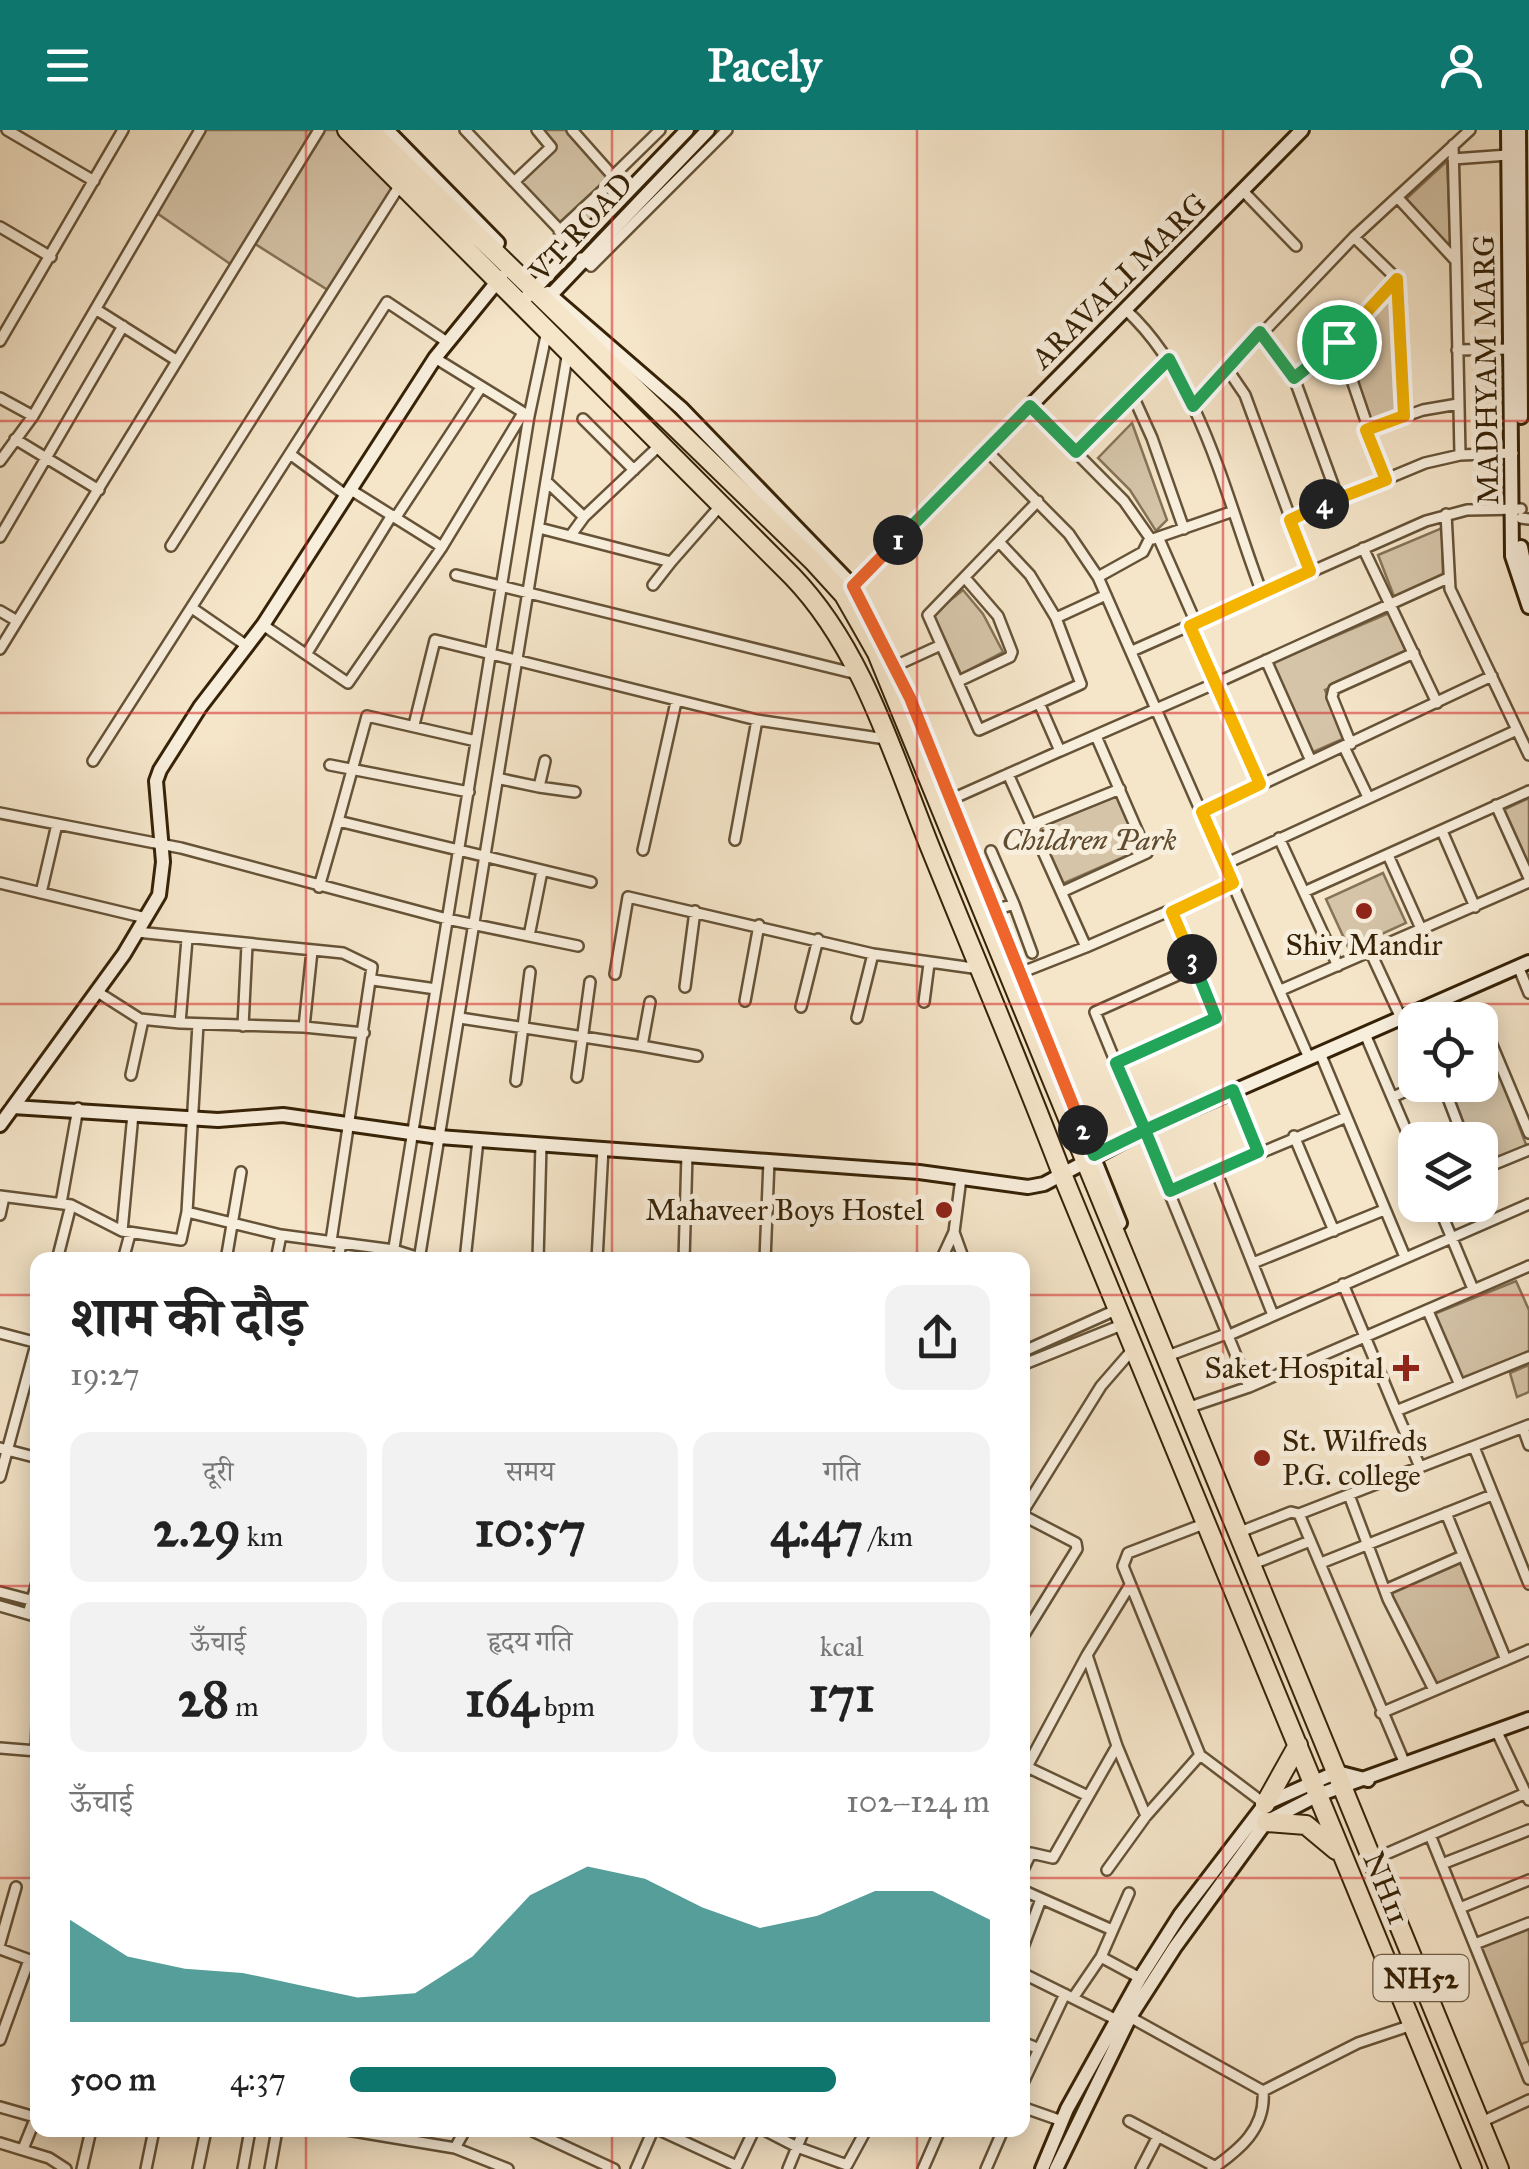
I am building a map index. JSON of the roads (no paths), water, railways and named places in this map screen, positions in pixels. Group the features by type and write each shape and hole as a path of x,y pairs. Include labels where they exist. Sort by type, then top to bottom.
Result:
{"highway":[{"name":"NH52","path":"347,130 496,281 537,298 548,331 808,592 858,674 1015,1045 1062,1174 1209,1522 1315,1789"},
{"name":"NH52","path":"370,130 512,267 537,298 848,590 878,653 1089,1158 1499,2169"},
{"path":"1298,1745 1265,1813 1306,1825 1343,1857"},
{"name":"NH11","path":"1315,1789 1472,2169"}],"street":[{"path":"7,130 94,180"},
{"path":"0,342 123,130"},
{"path":"0,461 33,416 200,130"},
{"path":"0,649 319,130"},
{"path":"388,130 537,298"},
{"path":"464,130 592,266 727,130"},
{"path":"514,182 551,147 537,130"},
{"path":"559,231 660,130"},
{"name":"VT ROAD","path":"537,298 627,192 686,130"},
{"name":"VT ROAD","path":"578,252 708,130"},
{"name":"ARAVALI MARG","path":"848,590 1302,130"},
{"path":"1193,406 1354,237 1470,130"},
{"name":"MADHYAM MARG","path":"1508,130 1513,453 1520,514 1516,580 1529,607"},
{"name":"MADHYAM MARG","path":"1518,130 1525,279 1520,555 1529,586"},
{"path":"575,131 627,192"},
{"path":"1453,145 1460,455"},
{"path":"1453,159 1508,155"},
{"path":"170,546 401,183"},
{"path":"1242,191 1296,246"},
{"path":"1398,199 1456,262"},
{"path":"0,227 51,257"},
{"path":"1354,237 1397,279 1404,416"},
{"path":"0,1125 7,1105 96,992 146,918 161,888 158,774 263,625 446,342 512,267"},
{"path":"1294,378 1339,342 1397,279"},
{"path":"92,761 387,302 446,342"},
{"path":"97,310 176,360"},
{"path":"1126,310 1169,359 1193,406 1262,593"},
{"path":"0,314 14,321"},
{"path":"0,538 123,326"},
{"path":"393,1252 492,652 526,415 548,331"},
{"path":"1260,332 1294,378 1338,498"},
{"path":"1339,342 1386,480"},
{"path":"1458,350 1511,349"},
{"path":"423,1252 568,351"},
{"path":"435,358 526,415"},
{"path":"1076,452 1169,359"},
{"path":"1228,370 1245,394 1310,571"},
{"path":"307,654 480,389"},
{"path":"1132,396 1184,530"},
{"path":"0,398 33,416"},
{"path":"1366,430 1404,416 1458,404"},
{"path":"1030,406 1124,501 1154,539 1260,784"},
{"path":"263,625 348,682 442,547 526,415"},
{"path":"583,418 634,470"},
{"path":"15,439 100,490"},
{"path":"571,535 584,517 661,444"},
{"path":"986,450 1069,534 1098,577 1280,990 1315,1055 1404,1257"},
{"path":"1290,520 1425,463 1460,455 1513,453"},
{"path":"290,454 442,547"},
{"path":"546,481 584,517"},
{"path":"1001,544 1030,575 1056,618 1081,684 979,730 928,615 1001,544 1038,501"},
{"path":"653,585 722,505"},
{"path":"1098,577 1143,552 1154,539 1231,512"},
{"path":"1446,514 1448,578 1529,755"},
{"path":"1132,651 1446,514 1520,514"},
{"path":"539,528 671,562"},
{"path":"1363,548 1437,703"},
{"path":"456,575 858,674"},
{"path":"952,800 1448,578"},
{"path":"959,681 1010,657 1012,652 998,616 966,579"},
{"path":"848,590 895,666 952,800 1089,1158 1507,2169"},
{"path":"1056,618 1106,596"},
{"path":"192,608 247,646"},
{"path":"0,611 18,622"},
{"path":"414,725 435,640 757,720 886,738"},
{"path":"895,666 942,645"},
{"path":"1368,798 1332,697 1334,689 1414,652"},
{"path":"1266,660 1310,761"},
{"path":"1202,812 1492,676"},
{"path":"642,850 676,702"},
{"path":"1039,703 1060,751"},
{"path":"318,887 367,716 476,741"},
{"path":"734,840 757,720"},
{"path":"1225,864 1517,730"},
{"path":"1064,891 1148,853 1096,736"},
{"path":"539,787 545,761"},
{"path":"330,765 469,792"},
{"path":"1008,774 1064,891 1086,948"},
{"path":"500,780 575,792"},
{"path":"1031,826 1120,789"},
{"path":"1304,892 1529,790"},
{"path":"1280,990 1475,908 1529,880 1496,806"},
{"path":"0,813 161,844 447,920 578,946"},
{"path":"338,821 591,882"},
{"path":"41,893 57,824"},
{"path":"1442,831 1475,908"},
{"path":"1279,838 1338,966"},
{"path":"990,851 1032,953"},
{"path":"1388,855 1422,931"},
{"path":"530,936 542,870"},
{"path":"1020,973 1233,883"},
{"path":"0,884 146,918"},
{"path":"615,974 628,896 873,954 980,969"},
{"path":"995,910 1014,904"},
{"path":"685,987 695,911"},
{"path":"1116,1063 1216,1018 1172,912"},
{"path":"746,1001 760,925"},
{"path":"137,932 358,959 372,968 337,1252"},
{"path":"180,1023 187,939"},
{"path":"801,1007 818,940"},
{"path":"242,1026 247,945"},
{"path":"1370,951 1398,1012"},
{"path":"304,1028 312,952"},
{"path":"857,1018 873,954"},
{"path":"924,1002 929,964"},
{"path":"1437,1002 1524,964 1529,993"},
{"path":"1196,967 1095,1012 1250,1388"},
{"path":"516,1081 530,972"},
{"path":"373,980 436,988"},
{"path":"577,1077 590,982"},
{"path":"96,992 144,1020 364,1033"},
{"path":"642,1046 650,1002"},
{"path":"460,1018 696,1056"},
{"path":"7,1105 194,1119 284,1115 439,1137 687,1154 1028,1187 1233,1090 1398,1019"},
{"path":"131,1075 144,1020"},
{"path":"0,1215 2,1197 66,1204 126,1232 176,1243 184,1235 198,1024"},
{"path":"1365,1034 1403,1122"},
{"path":"1498,1059 1529,1133"},
{"path":"1233,1090 1258,1152"},
{"path":"1393,1097 1398,1095"},
{"path":"1518,1106 1529,1101"},
{"path":"58,1252 78,1108"},
{"path":"124,1252 133,1114"},
{"path":"1170,1191 1344,1118"},
{"path":"1294,1136 1334,1231"},
{"path":"466,1252 478,1140"},
{"path":"538,1252 541,1144"},
{"path":"596,1252 603,1148"},
{"path":"1498,1163 1529,1150"},
{"path":"684,1252 687,1154"},
{"path":"765,1252 769,1161"},
{"path":"1216,1171 1273,1315"},
{"path":"227,1252 240,1172"},
{"path":"945,1252 954,1232 961,1178"},
{"path":"1173,1354 1226,1335 1529,1204"},
{"path":"1254,1264 1384,1210"},
{"path":"186,1212 281,1235 380,1252"},
{"path":"1445,1222 1473,1289"},
{"path":"954,1232 961,1252"},
{"path":"278,1252 281,1235"},
{"path":"1191,1408 1250,1388 1529,1266"},
{"path":"1343,1284 1420,1467"},
{"path":"1428,1311 1460,1385"},
{"path":"1030,1349 1121,1317"},
{"path":"1030,1362 1121,1317"},
{"path":"0,1333 30,1339"},
{"path":"1030,1503 1101,1386 1134,1348"},
{"path":"1396,1411 1529,1357"},
{"path":"0,1477 3,1449 30,1363"},
{"path":"1245,1530 1291,1512 1299,1514 1526,1427 1529,1445"},
{"path":"1474,1447 1529,1584"},
{"path":"3,1449 30,1456"},
{"path":"1348,1495 1384,1590 1434,1690"},
{"path":"1321,1562 1368,1547 1492,1495"},
{"path":"1446,1513 1460,1558 1506,1660"},
{"path":"1299,1514 1406,1764"},
{"path":"1030,1519 1076,1543 1077,1550 1030,1625"},
{"path":"1209,1522 1128,1553 1122,1560 1200,1755 1265,1813"},
{"path":"1258,1562 1310,1542"},
{"path":"1384,1590 1460,1558"},
{"path":"1030,1762 1086,1654 1130,1585"},
{"path":"0,1592 30,1600"},
{"path":"0,1606 30,1614"},
{"path":"1381,1713 1529,1650"},
{"path":"1086,1654 1146,1816"},
{"path":"1056,2169 1140,1978 1180,1915 1265,1813 1343,1779 1368,1780 1529,1719"},
{"path":"1379,1857 1528,1797 1496,1730"},
{"path":"1030,1855 1053,1858 1117,1746"},
{"path":"0,1748 30,1750"},
{"path":"1108,1870 1146,1816 1200,1755"},
{"path":"1030,1774 1086,1795"},
{"path":"1042,2169 1064,2115 1123,2016 1265,1813"},
{"path":"1442,1864 1529,1830"},
{"path":"1430,1835 1529,2078"},
{"path":"1460,1908 1529,1880"},
{"path":"16,1887 0,1946 30,1960"},
{"path":"1030,2066 1069,1996 1101,1957 1129,1893"},
{"path":"1030,1894 1110,1929"},
{"path":"1030,1929 1041,1899"},
{"path":"1476,1944 1529,1923"},
{"path":"1101,1957 1140,1978"},
{"path":"0,2040 30,1968"},
{"path":"1030,1977 1123,2016 1263,2091"},
{"path":"1263,2091 1344,2049 1412,2024"},
{"path":"1517,2046 1529,2041"},
{"path":"1030,2045 1038,2048"},
{"path":"1130,2121 1213,2168 1233,2158 1265,2112 1263,2091"},
{"path":"1488,2120 1529,2100"},
{"path":"0,2107 30,2113"},
{"path":"1030,2109 1082,2115"},
{"path":"23,2149 30,2130"},
{"path":"1142,2169 1158,2136"},
{"path":"82,2169 89,2137"},
{"path":"146,2169 153,2137"},
{"path":"198,2169 205,2137"},
{"path":"243,2169 249,2137"},
{"path":"270,2169 277,2137"},
{"path":"389,2137 455,2148 508,2169"},
{"path":"455,2148 461,2137"},
{"path":"545,2137 614,2169"},
{"path":"553,2141 555,2137"},
{"path":"636,2169 652,2137"},
{"path":"671,2137 736,2168 751,2137"},
{"path":"778,2137 852,2167 863,2137"},
{"path":"788,2169 801,2137"},
{"path":"923,2169 937,2137"},
{"path":"986,2169 1000,2137"},
{"path":"0,2144 23,2149 66,2169"}],"place":[{"name":"Shiv Mandir","path":"1364,911"},
{"name":"Mahaveer Boys Hostel","path":"944,1210"},
{"name":"Saket Hospital","path":"1406,1368"},
{"name":"St. Wilfreds P.G. college","path":"1262,1458"}],"park label":[{"name":"Children Park","path":"1089,840"}]}
